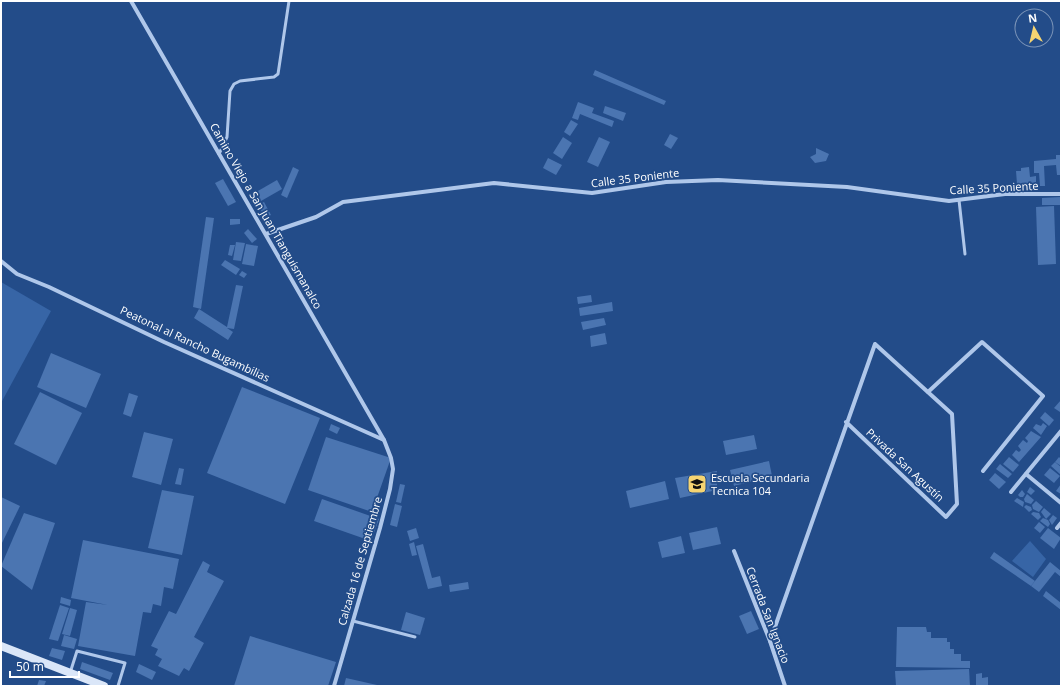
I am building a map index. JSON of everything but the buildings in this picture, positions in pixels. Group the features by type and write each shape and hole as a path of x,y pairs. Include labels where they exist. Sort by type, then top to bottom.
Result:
{"main road":[{"path":"1,646 104,686"}],"street":[{"name":"Camino Viejo a San Juan Tianguismanalco","path":"131,1 384,440"},
{"name":"Calle 35 Poniente","path":"266,234 316,217 343,202 494,183 592,193 666,182 718,180 847,186 949,201 1005,194 1061,194"},
{"name":"Peatonal al Rancho Bugambilias","path":"1,261 17,274 49,287 164,342 384,440"},
{"path":"928,392 982,342 1043,396 983,471"},
{"name":"Privada San Agustín","path":"770,641 846,422 875,344 952,414 957,504 946,517 846,422"},
{"path":"1011,492 1061,431"},
{"name":"Calzada 16 de Septiembre","path":"334,686 380,528 390,488 393,469 391,458 384,440"},
{"path":"1026,474 1061,503"},
{"path":"1057,528 1061,523"},
{"name":"Cerrada San Ignacio","path":"734,550 770,641 785,686"}],"lane":[{"path":"219,154 227,136 230,91 234,84 240,81 274,77 278,74 289,1"},
{"path":"959,200 965,254"},
{"path":"353,621 416,637"},
{"path":"70,674 77,651 125,663 118,686"}],"shaded area":[{"path":"1,282 51,311 1,403"},
{"path":"1030,541 1046,559 1033,577 1012,561"}],"place":[{"name":"Escuela Secundaria Tecnica 104","path":"697,484"}]}
